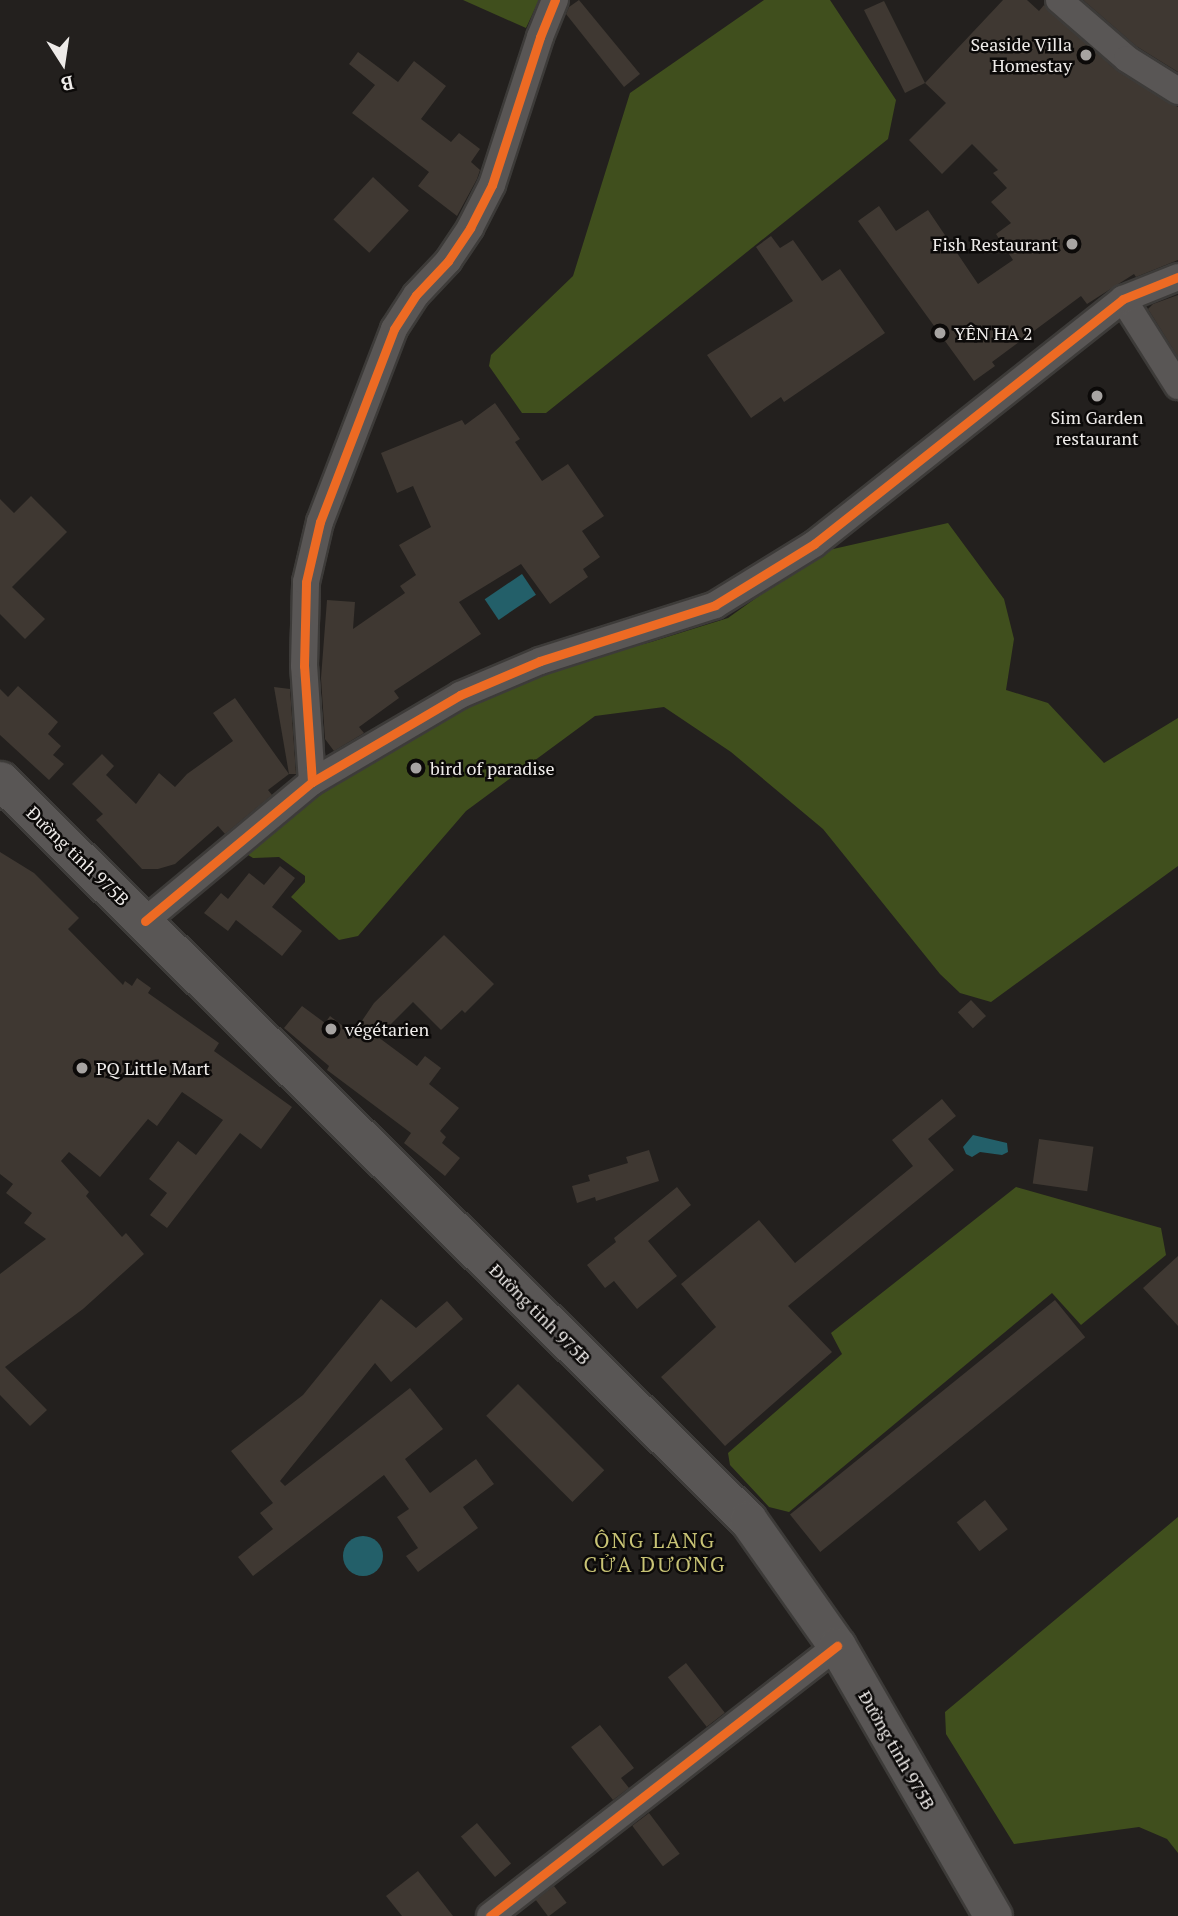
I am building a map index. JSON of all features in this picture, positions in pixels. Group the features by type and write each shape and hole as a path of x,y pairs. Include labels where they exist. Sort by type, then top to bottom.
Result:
{"main road":[{"name":"Đường tỉnh 975B","path":"0,780 145,920 748,1520 837,1646 993,1916"}],"street":[{"path":"312,782 304,666 306,582 320,522 394,329 416,295 448,261 470,228 492,185 540,37 555,0"},
{"path":"1059,0 1127,59 1178,92"},
{"path":"145,920 312,782 460,695 540,661 715,605 814,544 1124,299 1178,278"},
{"path":"1124,299 1178,386"},
{"path":"490,1916 837,1646"}],"green space":[{"path":"463,0 539,0 526,28"},
{"path":"764,0 830,0 896,100 888,139 546,413 522,413 489,366 491,355 573,276 630,93"},
{"path":"948,523 1004,599 1014,639 1006,690 1048,703 1104,763 1178,718 1178,866 991,1002 960,993 940,974 823,829 731,752 664,707 595,716 466,811 358,936 339,940 291,897 305,882 305,876 279,857 253,858 245,853 275,825 390,749 473,699 548,669 651,642 728,618 820,552"},
{"path":"1016,1187 1161,1228 1166,1255 1081,1325 1052,1293 789,1512 769,1507 730,1465 728,1453 842,1354 831,1333"},
{"path":"1178,1517 1178,1853 1167,1839 1139,1827 1014,1844 946,1734 945,1712"}],"water":[{"path":"522,574 536,595 499,620 485,599"},
{"path":"973,1135 1007,1143 1008,1152 1002,1155 980,1152 972,1157 966,1154 963,1147"},
{"path":"363,1536 371,1537 377,1542 382,1548 382,1564 377,1570 371,1575 363,1576 355,1575 349,1570 344,1564 343,1556 344,1548 349,1542 355,1537"}],"building":[{"path":"579,0 640,74 624,87 566,14 569,7"},
{"path":"1003,0 1027,0 1039,11 1044,5 1117,71 1178,107 1178,260 1136,277 1134,274 1087,304 1081,296 992,362 995,366 974,381 858,221 879,206 896,231 928,210 978,284 1013,260 996,234 1011,223 991,202 1007,188 993,173 998,170 972,144 942,174 909,140 946,103 925,83"},
{"path":"1083,0 1178,0 1178,72 1136,46"},
{"path":"884,1 925,83 905,93 864,10"},
{"path":"358,52 398,82 414,61 446,86 421,119 451,142 459,133 480,149 471,162 480,170 477,179 457,216 418,186 429,172 352,113 375,85 349,64"},
{"path":"373,177 409,210 369,253 333,219"},
{"path":"771,236 780,248 793,240 822,281 840,269 885,333 784,402 781,397 751,418 707,355 793,301 756,247"},
{"path":"1178,295 1178,357 1148,309 1153,304"},
{"path":"495,403 520,439 515,442 542,481 568,464 604,516 582,531 600,557 583,569 588,577 550,604 521,564 459,602 481,634 394,691 399,698 359,727 364,733 334,751 325,739 321,678 327,600 355,602 353,629 405,593 400,586 416,575 399,545 431,527 413,486 397,493 381,453 462,420 465,425"},
{"path":"31,496 67,532 12,587 45,619 25,639 0,614 0,499 14,513"},
{"path":"18,686 58,722 48,734 61,746 53,755 64,764 49,780 0,735 0,689 8,697"},
{"path":"274,687 290,689 296,774 289,774"},
{"path":"235,698 289,774 268,790 272,795 225,834 218,826 175,864 158,869 142,869 96,820 103,814 72,784 102,754 114,766 106,775 136,804 159,773 175,787 187,774 233,741 213,713"},
{"path":"0,852 34,873 79,918 68,929 123,985 125,981 132,986 137,978 151,988 148,993 219,1043 214,1051 292,1107 261,1149 240,1133 167,1228 150,1215 167,1193 149,1179 178,1141 196,1155 223,1120 182,1092 157,1126 148,1119 100,1177 69,1152 61,1161 89,1192 86,1196 122,1237 126,1233 144,1254 83,1309 5,1367 47,1410 30,1426 0,1395 0,1274 46,1239 24,1223 32,1213 6,1193 13,1184 0,1174"},
{"path":"280,866 295,878 272,907 302,931 282,956 236,920 228,931 204,913 221,893 228,899 249,873 264,885"},
{"path":"444,935 494,984 465,1013 462,1010 441,1030 413,1002 378,1037 417,1066 425,1056 441,1068 429,1084 459,1108 440,1131 446,1137 442,1143 460,1158 445,1176 404,1143 411,1133 327,1070 329,1066 284,1028 302,1006 325,1023 330,1016 353,1034 374,1003"},
{"path":"971,1000 986,1016 973,1028 958,1012"},
{"path":"942,1099 956,1116 928,1139 954,1170 788,1306 832,1352 725,1446 661,1377 716,1327 681,1284 759,1220 795,1263 913,1166 892,1140"},
{"path":"1039,1139 1093,1147 1087,1191 1033,1184"},
{"path":"649,1150 659,1181 596,1201 595,1197 577,1203 572,1186 590,1181 588,1175 628,1163 626,1157"},
{"path":"677,1187 691,1205 648,1241 677,1276 637,1309 614,1281 605,1288 587,1265 616,1242 614,1238"},
{"path":"1178,1256 1178,1326 1143,1288"},
{"path":"381,1299 416,1328 447,1301 463,1319 391,1382 375,1363 280,1481 285,1486 410,1388 443,1429 405,1459 430,1493 476,1459 494,1484 463,1507 478,1528 418,1572 406,1556 418,1548 397,1517 409,1509 384,1475 253,1576 238,1557 273,1529 260,1513 273,1503 231,1451 303,1395"},
{"path":"1055,1300 1085,1337 820,1552 790,1515"},
{"path":"518,1384 604,1470 572,1502 486,1416"},
{"path":"985,1500 1008,1529 979,1551 957,1522"},
{"path":"686,1663 725,1713 707,1727 668,1677"},
{"path":"600,1725 634,1768 621,1778 629,1788 613,1800 571,1747"},
{"path":"649,1813 680,1854 663,1866 632,1826"},
{"path":"477,1823 511,1864 495,1877 461,1836"},
{"path":"418,1871 453,1916 402,1916 386,1896"},
{"path":"554,1886 567,1903 548,1916 536,1900"}],"cycle path":[{"path":"312,782 304,666 306,582 320,522 394,329 416,295 448,261 470,228 492,185 540,37 555,0"},
{"path":"145,921 312,782 460,695 540,661 715,605 814,544 1123,299 1178,277"},
{"path":"490,1916 837,1646"}],"place":[{"name":"Seaside Villa Homestay","path":"1086,55"},
{"name":"Fish Restaurant","path":"1072,244"},
{"name":"YÊN HA 2","path":"940,333"},
{"name":"Sim Garden restaurant","path":"1097,396"},
{"name":"bird of paradise","path":"416,768"},
{"name":"végétarien","path":"331,1029"},
{"name":"PQ Little Mart","path":"82,1068"}],"district":[{"name":"ÔNG LANG CỬA DƯƠNG","path":"655,1552"}]}
